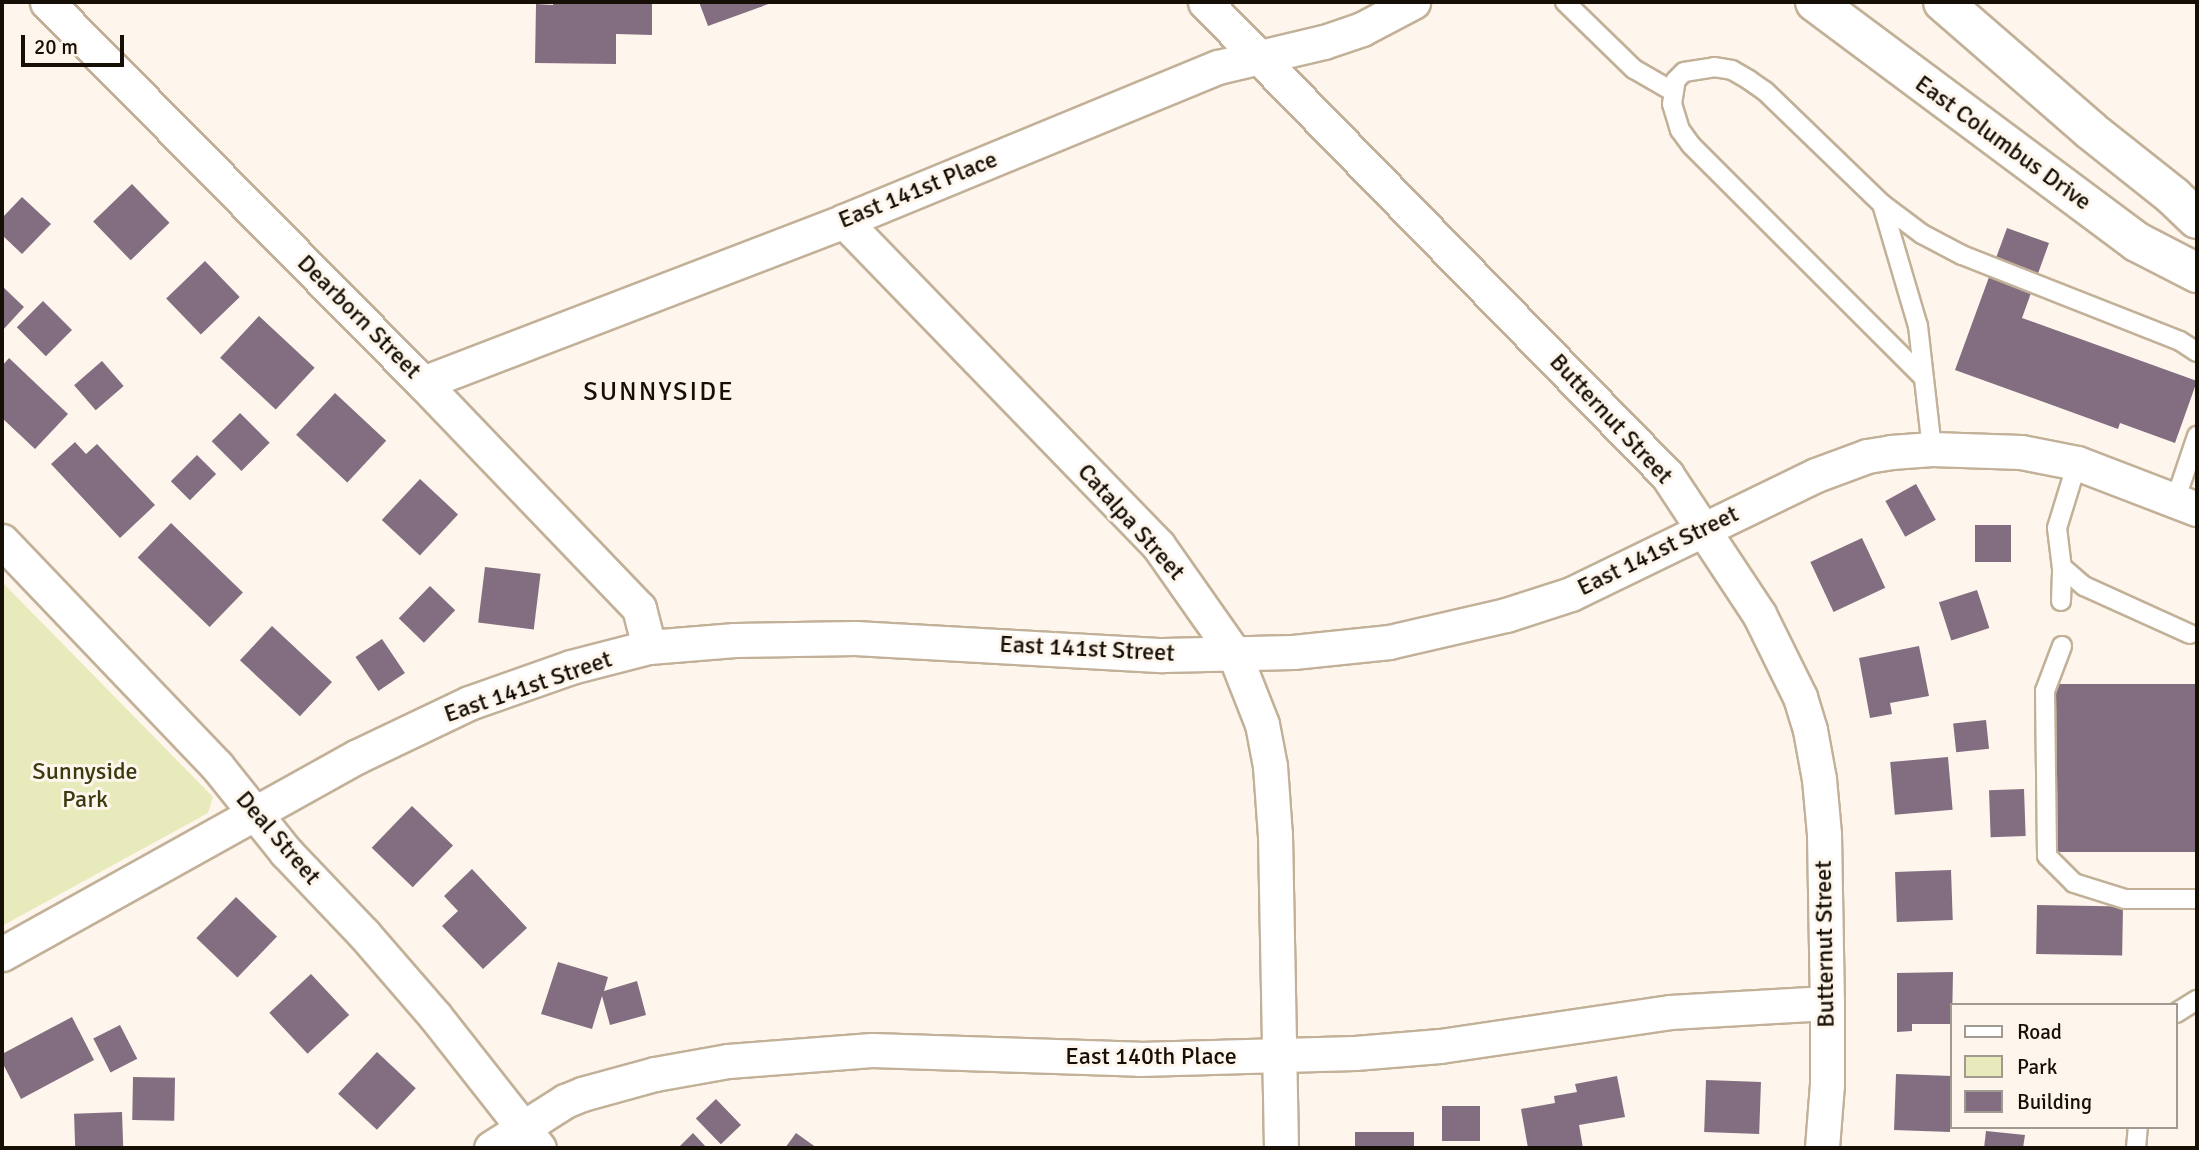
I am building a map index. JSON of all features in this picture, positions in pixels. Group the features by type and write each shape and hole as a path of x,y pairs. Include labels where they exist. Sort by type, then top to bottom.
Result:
{"main road":[{"name":"East Columbus Drive","path":"1815,2 2137,242 2197,274"},
{"path":"1943,2 2090,130 2173,195 2197,219"}],"street":[{"name":"Dearborn Street","path":"47,2 423,383 639,608 649,647"},
{"name":"Butternut Street","path":"1205,2 1667,475 1759,614 1790,674 1811,730 1824,834 1827,1084 1822,1148"},
{"name":"East 141st Place","path":"423,383 844,221 1217,67 1324,43 1401,5"},
{"name":"Catalpa Street","path":"844,221 1158,545 1234,653 1262,724 1270,766 1275,835 1281,1148"},
{"name":"East 141st Street","path":"2,954 356,757 469,703 572,667 649,647 735,640 855,638 1163,655 1293,652 1389,642 1506,615 1571,594 1816,475 1867,456 1932,449 2021,452 2077,463 2186,505"},
{"name":"Deal Street","path":"2,541 217,766 286,852 364,934 435,1016 530,1138"},
{"name":"East 140th Place","path":"491,1148 530,1138 565,1101 619,1084 704,1065 797,1054 872,1051 1139,1059 1279,1056 1440,1046 1696,1010 1827,1003"}],"lane":[{"path":"1565,2 1634,69 1672,91"},
{"path":"1923,377 1690,145 1674,115 1672,91 1675,80 1684,72 1699,67 1732,70 1765,91 1882,204 1922,234 1962,256 2180,341 2197,352"},
{"path":"1882,204 1918,326 1932,449"},
{"path":"2186,505 2197,436"},
{"path":"2061,601 2062,567 2057,528 2077,463"},
{"path":"2062,567 2084,586 2190,634"},
{"path":"2062,646 2045,691 2047,856 2074,883 2125,899 2197,899"},
{"path":"2178,1012 2197,1000"},
{"path":"2136,1148 2137,1129"}],"green space":[{"name":"Sunnyside Park","path":"2,582 213,797 208,813 2,926"}],"building":[{"path":"553,2 652,2 652,35 616,34 616,64 535,63 536,4 553,5"},
{"path":"699,2 774,2 708,26"},
{"path":"132,184 170,223 131,260 93,222"},
{"path":"22,197 51,224 22,254 2,235 2,218"},
{"path":"2007,228 2049,243 2022,318 2197,381 2175,443 2120,423 2118,429 1955,370"},
{"path":"205,261 240,297 201,334 166,299"},
{"path":"2,286 24,307 2,331"},
{"path":"43,301 72,330 46,356 17,327"},
{"path":"259,316 315,368 276,410 220,358"},
{"path":"9,358 68,414 35,449 2,418 2,366"},
{"path":"102,361 124,386 96,410 74,385"},
{"path":"335,393 386,441 347,482 296,435"},
{"path":"240,413 270,443 241,471 212,441"},
{"path":"75,442 86,454 97,444 155,505 120,538 51,464"},
{"path":"197,455 216,474 190,500 171,481"},
{"path":"420,479 458,514 420,555 382,520"},
{"path":"1916,484 1936,520 1905,537 1885,501"},
{"path":"171,523 243,592 210,627 138,558"},
{"path":"1975,525 2011,525 2011,562 1975,562"},
{"path":"1862,538 1885,588 1834,612 1810,562"},
{"path":"485,567 541,574 534,629 478,623"},
{"path":"430,586 455,610 424,643 399,618"},
{"path":"1977,590 1989,628 1951,640 1939,602"},
{"path":"272,626 332,682 300,716 240,660"},
{"path":"382,639 405,673 378,691 355,657"},
{"path":"1919,646 1929,696 1890,703 1892,714 1870,718 1859,658"},
{"path":"2055,684 2197,684 2197,852 2055,852"},
{"path":"1986,720 1989,749 1956,752 1953,723"},
{"path":"1948,757 1953,810 1895,815 1890,762"},
{"path":"2024,789 2026,836 1991,837 1989,790"},
{"path":"412,806 453,846 413,887 372,848"},
{"path":"472,869 527,928 483,969 442,926 458,911 444,896"},
{"path":"1951,870 1953,920 1897,922 1895,872"},
{"path":"236,897 277,937 237,978 196,938"},
{"path":"2037,905 2123,907 2122,955 2036,954"},
{"path":"558,962 608,977 604,991 637,981 646,1015 610,1025 602,996 592,1029 541,1014"},
{"path":"1953,972 1951,1024 1912,1024 1912,1031 1897,1032 1897,973"},
{"path":"311,974 349,1015 308,1054 269,1013"},
{"path":"72,1017 94,1060 21,1099 2,1062 2,1054"},
{"path":"120,1025 137,1059 111,1072 93,1039"},
{"path":"377,1052 416,1088 377,1130 338,1094"},
{"path":"1896,1074 1951,1076 1950,1132 1894,1130"},
{"path":"1617,1076 1625,1117 1579,1125 1583,1148 1528,1148 1521,1109 1555,1103 1554,1096 1577,1092 1575,1084"},
{"path":"133,1077 175,1078 174,1121 132,1120"},
{"path":"1706,1080 1761,1082 1759,1134 1704,1132"},
{"path":"716,1099 741,1125 721,1144 696,1118"},
{"path":"1442,1106 1480,1106 1480,1141 1442,1141"},
{"path":"122,1112 123,1148 75,1148 74,1114"},
{"path":"1986,1131 2025,1135 2023,1148 1984,1148"},
{"path":"1355,1132 1414,1132 1414,1148 1355,1148"},
{"path":"693,1133 707,1148 678,1148"},
{"path":"796,1133 817,1148 785,1148"}],"district":[{"name":"SUNNYSIDE","path":"659,393"}]}
